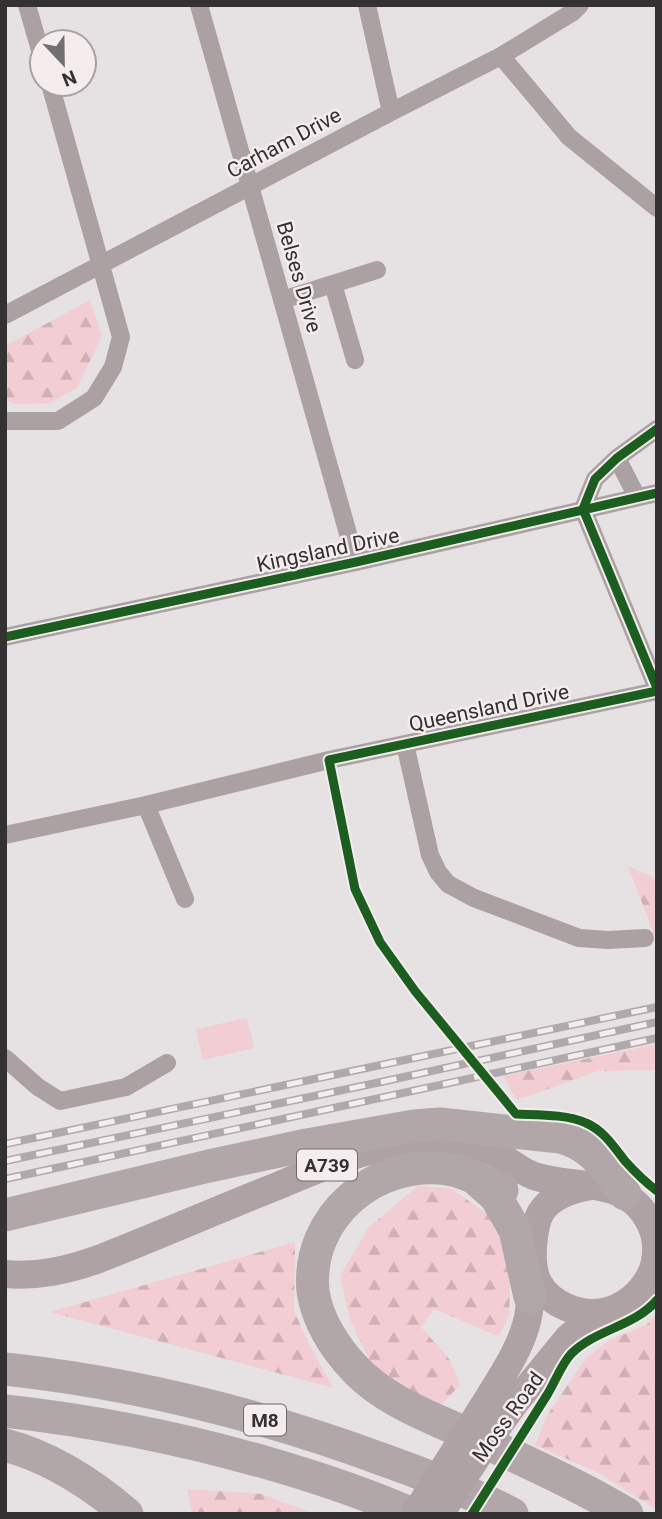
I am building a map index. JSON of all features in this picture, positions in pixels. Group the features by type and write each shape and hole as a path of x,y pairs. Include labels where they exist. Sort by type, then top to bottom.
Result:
{"highway":[{"path":"5,1215 307,1145 440,1124 561,1137 577,1142 586,1147 640,1203"},
{"path":"532,1271 515,1230 490,1185 462,1172 426,1168 387,1176 356,1193 342,1206 318,1245 313,1268 313,1292 327,1333 341,1354 357,1372 390,1396 628,1514"},
{"name":"M8","path":"5,1369 117,1385 287,1427 419,1472 512,1514"},
{"name":"M8","path":"5,1411 83,1421 193,1443 310,1476 413,1514"},
{"path":"5,1445 57,1466 100,1492 127,1514"}],"main road":[{"name":"A739","path":"5,1274 73,1278 99,1259 329,1165 387,1146 431,1142 468,1145 495,1153 519,1169 538,1177 591,1185"},
{"name":"A739","path":"5,1293 20,1294 150,1259 305,1192 390,1162 434,1158 460,1162 487,1177 490,1185 514,1207 532,1271"},
{"path":"591,1185 608,1188 640,1203 653,1228 656,1241 655,1266 641,1290 619,1307 600,1312 570,1309 553,1299 542,1288 532,1271 535,1229 541,1212 555,1198 572,1189 591,1185"},
{"name":"Moss Road","path":"440,1514 488,1440 503,1399 508,1365 527,1323 532,1271"},
{"name":"Moss Road","path":"413,1514 503,1399 586,1323 619,1307"}],"street":[{"path":"27,5 34,28"},
{"name":"Belses Drive","path":"199,5 356,562"},
{"path":"367,5 391,112"},
{"name":"Carham Drive","path":"5,315 501,56 580,5"},
{"path":"501,56 569,137 657,208"},
{"path":"5,421 58,421 94,398 113,366 121,337 54,98"},
{"path":"282,300 377,270"},
{"path":"333,284 355,360"},
{"path":"657,429 617,458 595,480 583,509 657,690"},
{"path":"617,458 637,497"},
{"name":"Kingsland Drive","path":"5,637 356,562 657,493"},
{"name":"Queensland Drive","path":"5,835 146,805 329,760 657,690"},
{"path":"405,744 430,855 438,872 448,884 474,898 579,938 645,938"},
{"path":"146,805 185,899"},
{"path":"5,1058 37,1087 60,1101 126,1087 167,1063"}],"green space":[{"path":"90,300 102,336 77,388 50,403 18,404 5,401 5,346"},
{"path":"628,866 657,879 657,942"},
{"path":"247,1018 254,1048 203,1060 196,1029"},
{"path":"657,1044 657,1070 598,1071 517,1100 503,1076"},
{"path":"418,1186 450,1188 505,1226 510,1285 509,1317 498,1336 434,1309 421,1327 450,1360 460,1385 442,1404 414,1397 374,1369 350,1320 340,1276 369,1227"},
{"path":"295,1242 294,1311 333,1388 50,1312"},
{"path":"657,1314 657,1510 597,1472 535,1445 548,1414 586,1358 610,1340 646,1325"},
{"path":"187,1489 261,1494 315,1514 192,1514"}],"railway":[{"path":"5,1144 657,1007"},
{"path":"5,1161 657,1022"},
{"path":"5,1179 657,1038"}],"cycle path":[{"path":"657,429 617,458 595,479 583,509 657,688"},
{"path":"5,637 356,562 657,493"},
{"path":"657,691 329,760 355,889 380,942 415,991 516,1114 561,1116 592,1126 608,1139 636,1173 657,1191"},
{"path":"472,1514 571,1354 592,1339 637,1316 657,1300"}]}
